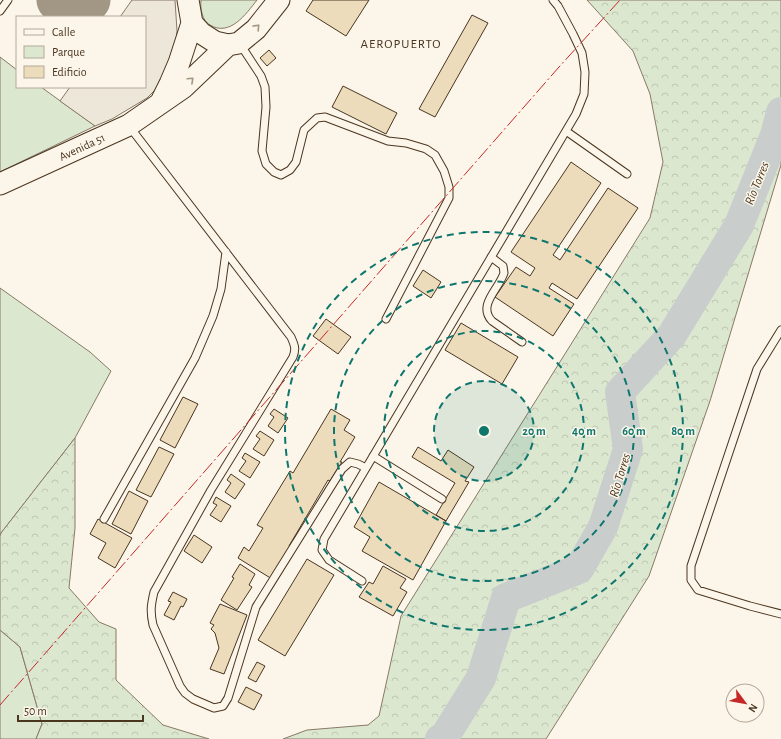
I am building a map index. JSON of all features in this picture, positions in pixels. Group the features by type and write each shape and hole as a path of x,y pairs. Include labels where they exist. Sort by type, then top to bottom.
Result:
{"main road":[{"name":"Avenida 51","path":"160,103 179,63 192,23 188,0"},
{"name":"Avenida 51","path":"0,184 128,125 184,87 233,44 256,29 279,0"},
{"path":"192,23 201,33 215,42 233,44"}],"lane":[{"path":"0,11 8,0"},
{"path":"362,581 329,560 322,550 324,539 576,114 584,94 585,72 582,53 558,6 553,0"},
{"path":"233,44 261,76 264,87 266,107 262,151 266,164 274,172 281,175 290,170 296,162 304,130 317,118 325,116 388,141 406,143 426,149 435,155 444,171 449,187 449,198 386,319"},
{"path":"128,125 291,337 295,351 293,358 211,490 154,592 151,604 153,625 180,686 193,699 214,708 223,706 228,698 256,607 342,469 350,462 366,468"},
{"path":"566,131 627,174"},
{"path":"104,519 195,358 213,316 221,289 226,252"},
{"path":"491,257 503,266 504,273 488,302 487,313 492,322 522,342"},
{"path":"781,330 757,369 691,566 691,580 698,590 781,614"},
{"path":"373,456 442,498"}],"green space":[{"path":"201,0 257,0 248,12 237,22 231,26 217,28 205,21 201,10"},
{"path":"587,0 781,0 781,165 710,401 649,576 546,739 283,739 307,730 368,725 379,716 401,616 650,218 663,162 650,94 633,51"},
{"path":"0,57 16,69 16,88 42,88 95,126 0,172"},
{"path":"0,288 90,352 111,371 75,438 0,536"},
{"path":"75,438 75,528 69,588 99,622 116,629 116,680 163,725 209,739 36,739 42,724 20,647 0,630 0,536"},
{"path":"0,630 20,647 42,724 36,739 0,739"}],"shaded area":[{"path":"132,0 175,0 177,31 174,59 163,82 147,98 112,119 95,126 60,101 69,88 146,88 146,16 121,16"}],"building":[{"path":"313,0 369,0 346,36 306,11"},
{"path":"472,15 488,23 435,117 419,109"},
{"path":"269,50 276,58 267,66 260,58"},
{"path":"343,86 397,113 386,134 332,107"},
{"path":"571,162 601,183 553,255 560,260 608,188 638,208 577,299 552,283 549,288 574,304 553,336 495,297 516,267 530,276 535,268 511,252"},
{"path":"423,270 441,282 431,298 413,286"},
{"path":"326,319 351,337 338,354 313,336"},
{"path":"461,323 518,357 502,384 445,350"},
{"path":"183,397 198,404 175,448 160,440"},
{"path":"274,409 288,418 278,433 268,426 274,417 270,414"},
{"path":"331,409 350,420 344,430 355,437 340,462 342,462 330,481 328,480 289,546 291,547 272,579 238,558 244,547 249,551 263,528 257,525 290,471 293,473"},
{"path":"260,431 274,440 264,456 253,449 260,439 256,436"},
{"path":"159,447 174,454 151,497 136,490"},
{"path":"418,447 441,461 448,450 474,467 465,481 469,482 446,521 436,515 455,483 412,457"},
{"path":"245,453 260,462 250,478 239,471 246,461 242,458"},
{"path":"231,474 245,484 235,499 225,492 231,483 227,480"},
{"path":"379,482 446,521 413,580 362,551 370,537 354,527"},
{"path":"129,491 148,501 131,534 112,524"},
{"path":"216,497 231,506 221,522 210,515 217,505 213,503"},
{"path":"98,519 132,538 115,568 98,558 106,543 90,534"},
{"path":"194,535 212,547 202,563 184,551"},
{"path":"307,559 334,575 285,656 258,640"},
{"path":"240,564 255,574 249,585 252,587 237,610 221,600 234,578 232,577"},
{"path":"383,566 406,579 400,588 407,592 393,616 359,597 369,582 373,584"},
{"path":"173,592 187,599 183,607 181,606 174,620 164,615 171,602 168,601"},
{"path":"220,604 247,615 224,674 210,669 219,648 215,633 211,629 214,625 210,623"},
{"path":"257,662 265,666 256,682 248,678"},
{"path":"246,687 262,695 254,710 238,702"}],"waterway":[{"name":"Río Torres","path":"440,739 445,736 481,678 506,598 579,569 603,527 628,449 620,392 672,335 739,225 775,135 781,112"}],"taxiway":[{"path":"59,0 74,6 81,5 88,0"}],"power":[{"path":"0,705 559,67 620,0"}],"district":[{"name":"AEROPUERTO","path":"401,43"}]}
